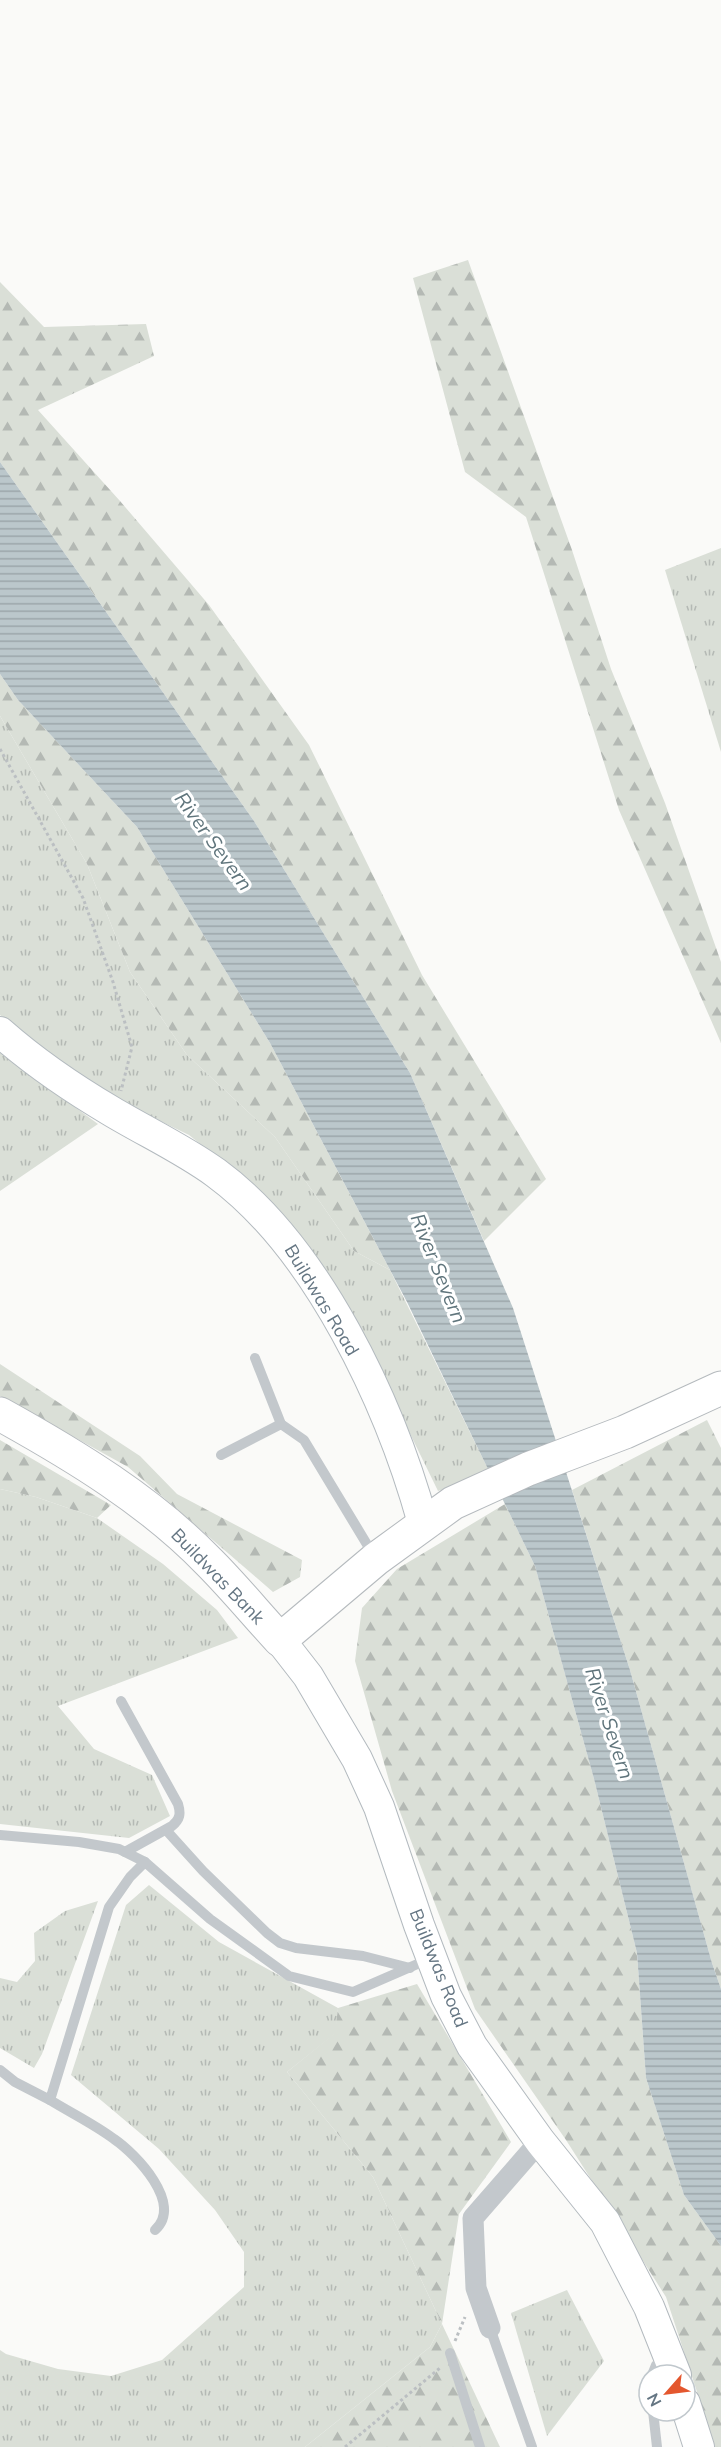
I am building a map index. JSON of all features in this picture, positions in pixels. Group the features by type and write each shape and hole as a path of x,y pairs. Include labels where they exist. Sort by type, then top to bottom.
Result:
{"main road":[{"name":"Buildwas Road","path":"0,1032 60,1079 111,1111 176,1146 217,1174 280,1232 303,1262 345,1333 384,1413 409,1474 423,1523"},
{"name":"Buildwas Bank","path":"0,1414 38,1435 136,1500 209,1561 280,1640 376,1559 453,1503 528,1469 625,1432 721,1388"},
{"name":"Buildwas Road","path":"280,1640 308,1676 357,1759 391,1838 421,1963 446,1996 472,2046 540,2141 605,2222 649,2307 664,2363"},
{"path":"691,2423 699,2447"}],"street":[{"path":"490,2328 476,2288 473,2218 540,2141"}],"lane":[{"path":"255,1358 281,1424 304,1440 376,1559"},
{"path":"221,1455 281,1424"},
{"path":"121,1701 178,1804 181,1814 178,1821 166,1830 125,1852"},
{"path":"166,1830 203,1871 280,1943 304,1949 421,1963"},
{"path":"0,1835 79,1842 119,1849 146,1862 210,1919 289,1976 353,1992 421,1963"},
{"path":"50,2100 109,1907 130,1876 146,1862"},
{"path":"0,2070 15,2082 116,2139 149,2172 160,2194 165,2212 163,2223 155,2230"},
{"path":"490,2328 532,2447"},
{"path":"450,2354 480,2447"},
{"path":"654,2423 657,2447"}],"path":[{"path":"0,748 84,898 113,982 132,1047 124,1083 111,1111"},
{"path":"345,2447 438,2371 450,2354 476,2288"}],"green space":[{"path":"468,260 572,550 611,669 665,803 721,962 721,1043 619,810 526,517 465,472 413,278"},
{"path":"0,282 44,327 146,324 154,356 38,410 209,605 309,745 422,975 546,1179 484,1241 410,1073 254,821 0,462"},
{"path":"721,548 721,752 665,570"},
{"path":"0,674 18,700 137,827 270,1043 390,1270 354,1251 275,1137 187,1055 130,972 87,864 0,716"},
{"path":"0,716 87,864 130,972 187,1055 275,1137 354,1251 390,1270 488,1469 473,1480 438,1491 357,1325 272,1202 189,1135 117,1100 47,1055 0,1015"},
{"path":"0,1052 98,1124 0,1191"},
{"path":"0,1364 140,1456 177,1494 302,1560 300,1577 273,1592 128,1467 0,1396"},
{"path":"707,1420 721,1448 721,1989 630,1670 572,1490"},
{"path":"0,1440 111,1505 97,1518 36,1497 0,1489"},
{"path":"0,1489 36,1497 97,1518 163,1564 217,1610 238,1638 58,1706 94,1749 152,1775 170,1816 129,1838 0,1824"},
{"path":"505,1504 535,1566 594,1779 637,1953 646,2078 684,2195 721,2246 721,2447 715,2447 697,2392 697,2363 688,2363 666,2297 566,2140 475,2009 392,1791 355,1661 362,1608 397,1569"},
{"path":"149,1885 219,1942 338,2008 336,2033 287,2072 373,2177 442,2324 430,2347 305,2447 0,2447 0,2350 6,2354 58,2369 111,2376 162,2360 244,2287 244,2252 215,2210 159,2149 71,2075 126,1905"},
{"path":"98,1901 42,2054 34,2068 0,2048 0,1978 17,1982 35,1961 34,1933 65,1911"},
{"path":"417,1984 511,2142 459,2214 442,2324 373,2177 287,2072 335,2033 338,2008"},
{"path":"567,2290 604,2361 547,2436 511,2313"},
{"path":"442,2324 500,2447 305,2447 430,2347"}],"water":[{"name":"River Severn","path":"0,462 254,821 410,1073 513,1308 630,1670 721,1989 721,2246 684,2195 646,2078 637,1953 594,1779 535,1566 407,1302 270,1043 137,827 18,700 0,674"}]}
